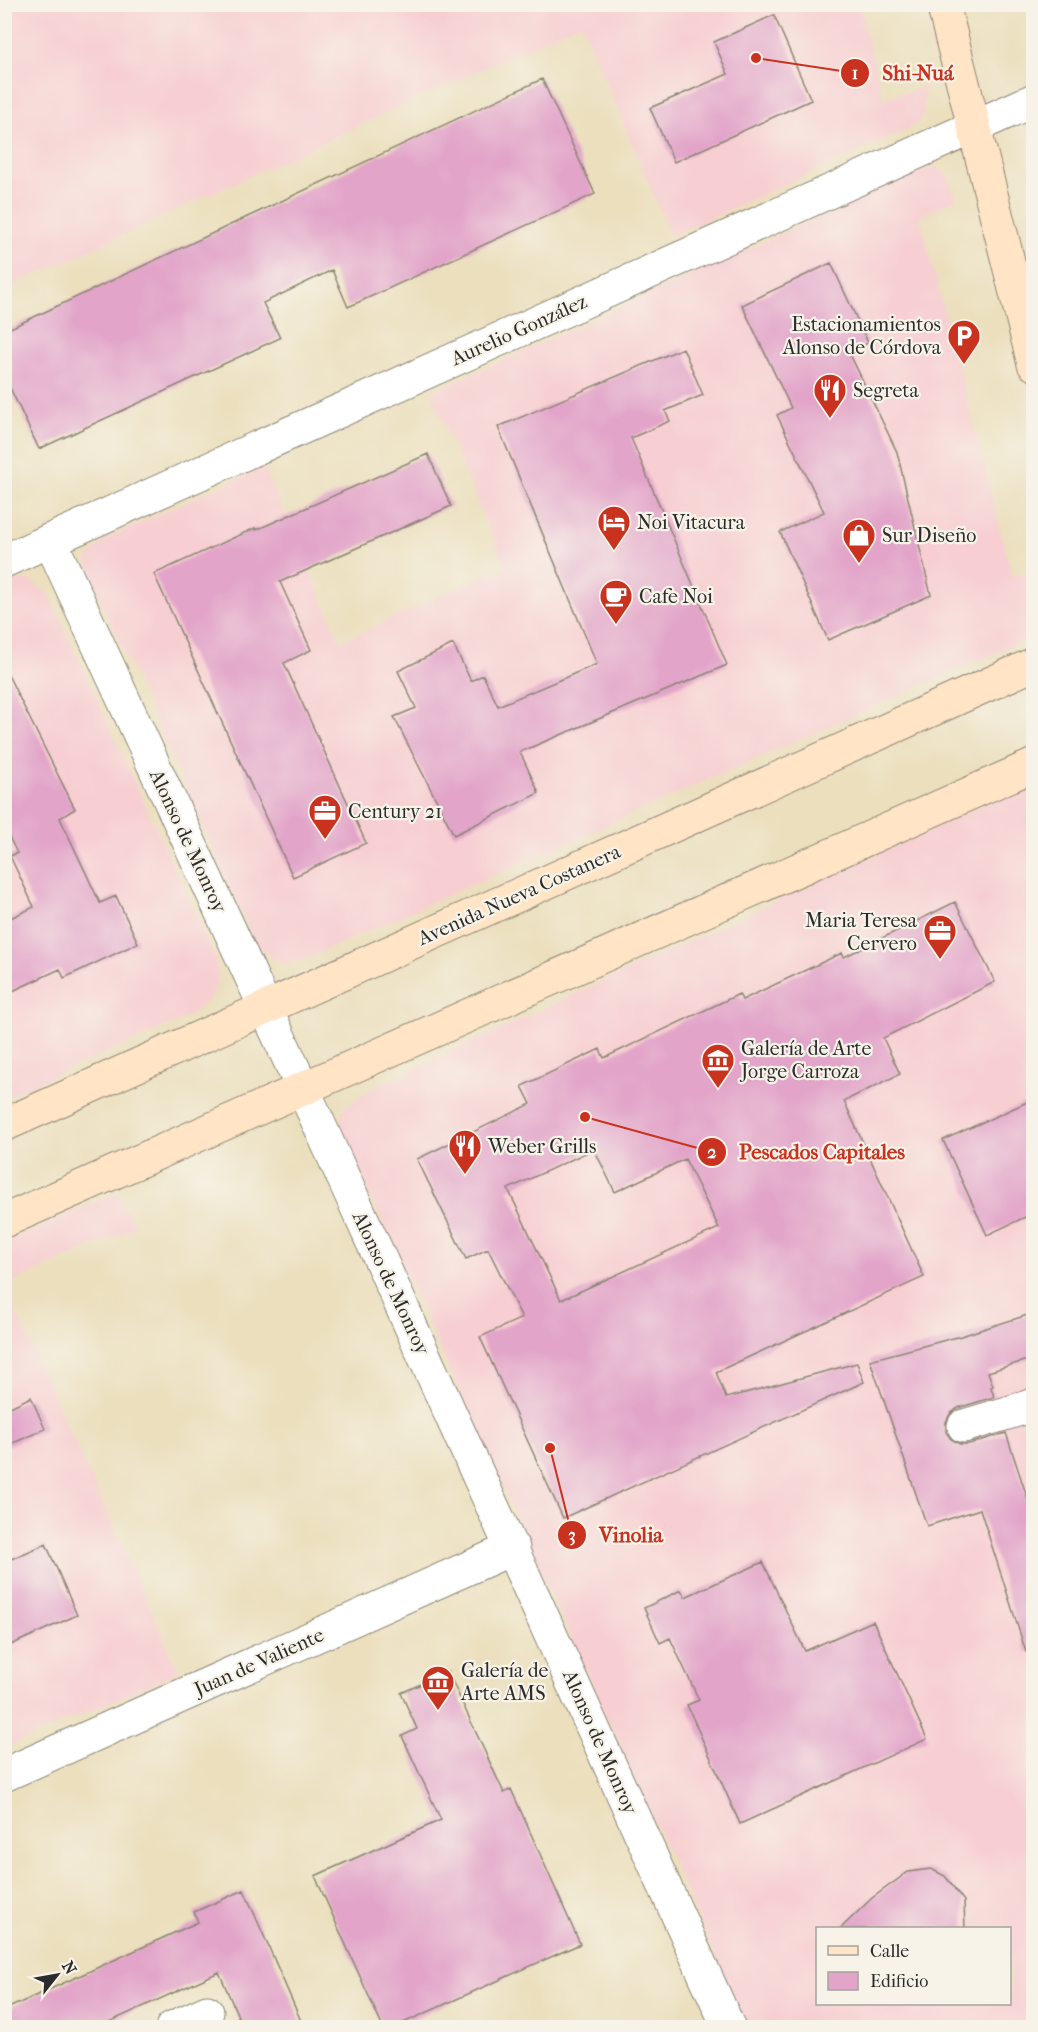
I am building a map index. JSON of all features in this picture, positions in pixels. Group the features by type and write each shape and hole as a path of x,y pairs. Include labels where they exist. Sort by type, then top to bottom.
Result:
{"main road":[{"path":"943,4 1034,364"},
{"name":"Avenida Nueva Costanera","path":"4,1125 1034,664"},
{"path":"4,1221 1034,765"}],"street":[{"name":"Aurelio González","path":"4,561 1034,100"},
{"name":"Alonso de Monroy","path":"50,540 513,1548 729,2028"},
{"path":"964,1426 1034,1405"},
{"name":"Juan de Valiente","path":"4,1775 513,1548"},
{"path":"172,2028 207,2012"}],"shaded area":[{"path":"4,5 859,5 883,99 925,87 923,115 918,123 899,133 671,236 581,23 5,289"},
{"path":"926,168 938,168 949,178 956,199 920,216 1012,576 1033,571 1033,636 300,961 282,963 256,945 90,576 87,559 107,538 263,467 341,642 505,566 431,393"},
{"path":"29,580 49,595 217,962 218,982 209,999 188,1017 5,1097 4,581"},
{"path":"1033,782 1033,2027 747,2027 345,1140 340,1121 344,1108 371,1089"},
{"path":"117,1193 135,1227 5,1286 5,1242"},
{"path":"4,1287 179,1672 5,1748 4,1748"}],"building":[{"path":"774,15 811,100 674,162 650,108 728,74 714,42"},
{"path":"542,79 595,194 348,307 332,270 263,303 280,338 39,449 4,375 4,331"},
{"path":"831,263 868,343 849,352 897,452 931,595 828,640 780,532 824,512 777,415 791,408 742,305"},
{"name":"Noi Vitacura","path":"683,348 703,395 665,411 670,421 631,438 727,665 520,752 539,793 454,835 394,717 416,708 398,671 453,644 471,681 483,675 498,706 597,664 498,427"},
{"path":"428,454 451,506 280,582 311,650 284,663 366,843 293,877 154,574"},
{"path":"4,667 75,809 60,818 100,903 116,896 138,943 64,978 60,969 4,995 4,921 34,907 10,856 17,853 4,827"},
{"path":"955,902 995,982 883,1038 900,1074 844,1101 924,1277 716,1372 726,1398 857,1363 864,1382 563,1518 480,1337 522,1318 488,1249 466,1259 417,1159 531,1104 522,1086 600,1049 604,1058 739,994 742,1000 842,953 844,957","holes":["594,1149 615,1192 685,1159 719,1228 561,1300 508,1189"]},
{"path":"1034,1099 1034,1213 987,1235 943,1140"},
{"path":"1034,1313 1034,1358 988,1372 994,1397 958,1408 950,1414 946,1422 946,1432 951,1439 960,1444 969,1444 1006,1433 1034,1518 1034,1651 1026,1652 980,1509 927,1526 870,1360 961,1336"},
{"path":"31,1397 45,1429 4,1447 4,1410"},
{"path":"46,1544 77,1615 4,1648 4,1562"},
{"path":"763,1562 805,1651 873,1621 927,1739 740,1824 687,1705 699,1700 670,1638 660,1643 644,1608 681,1590 685,1597"},
{"path":"448,1672 504,1793 511,1789 580,1944 392,2028 383,2028 315,1876 441,1820 402,1736 417,1729 401,1693"},
{"path":"931,1869 945,1876 964,1901 965,1927 842,1927 872,1898 908,1872"},
{"path":"244,1890 304,2028 243,2028 219,1972 96,2028 4,2028 4,2010 198,1922 194,1912"}],"place":[{"name":"Shi-Nuá","path":"756,58"},
{"name":"Estacionamientos Alonso de Córdova","path":"964,365"},
{"name":"Segreta","path":"830,419"},
{"name":"Noi Vitacura","path":"614,551"},
{"name":"Sur Diseño","path":"859,564"},
{"name":"Cafe Noi","path":"616,625"},
{"name":"Century 21","path":"325,840"},
{"name":"Maria Teresa Cervero","path":"940,960"},
{"name":"Galería de Arte Jorge Carroza","path":"718,1089"},
{"name":"Pescados Capitales","path":"585,1117"},
{"name":"Weber Grills","path":"465,1175"},
{"name":"Vinolia","path":"550,1448"},
{"name":"Galería de Arte AMS","path":"438,1711"}]}
